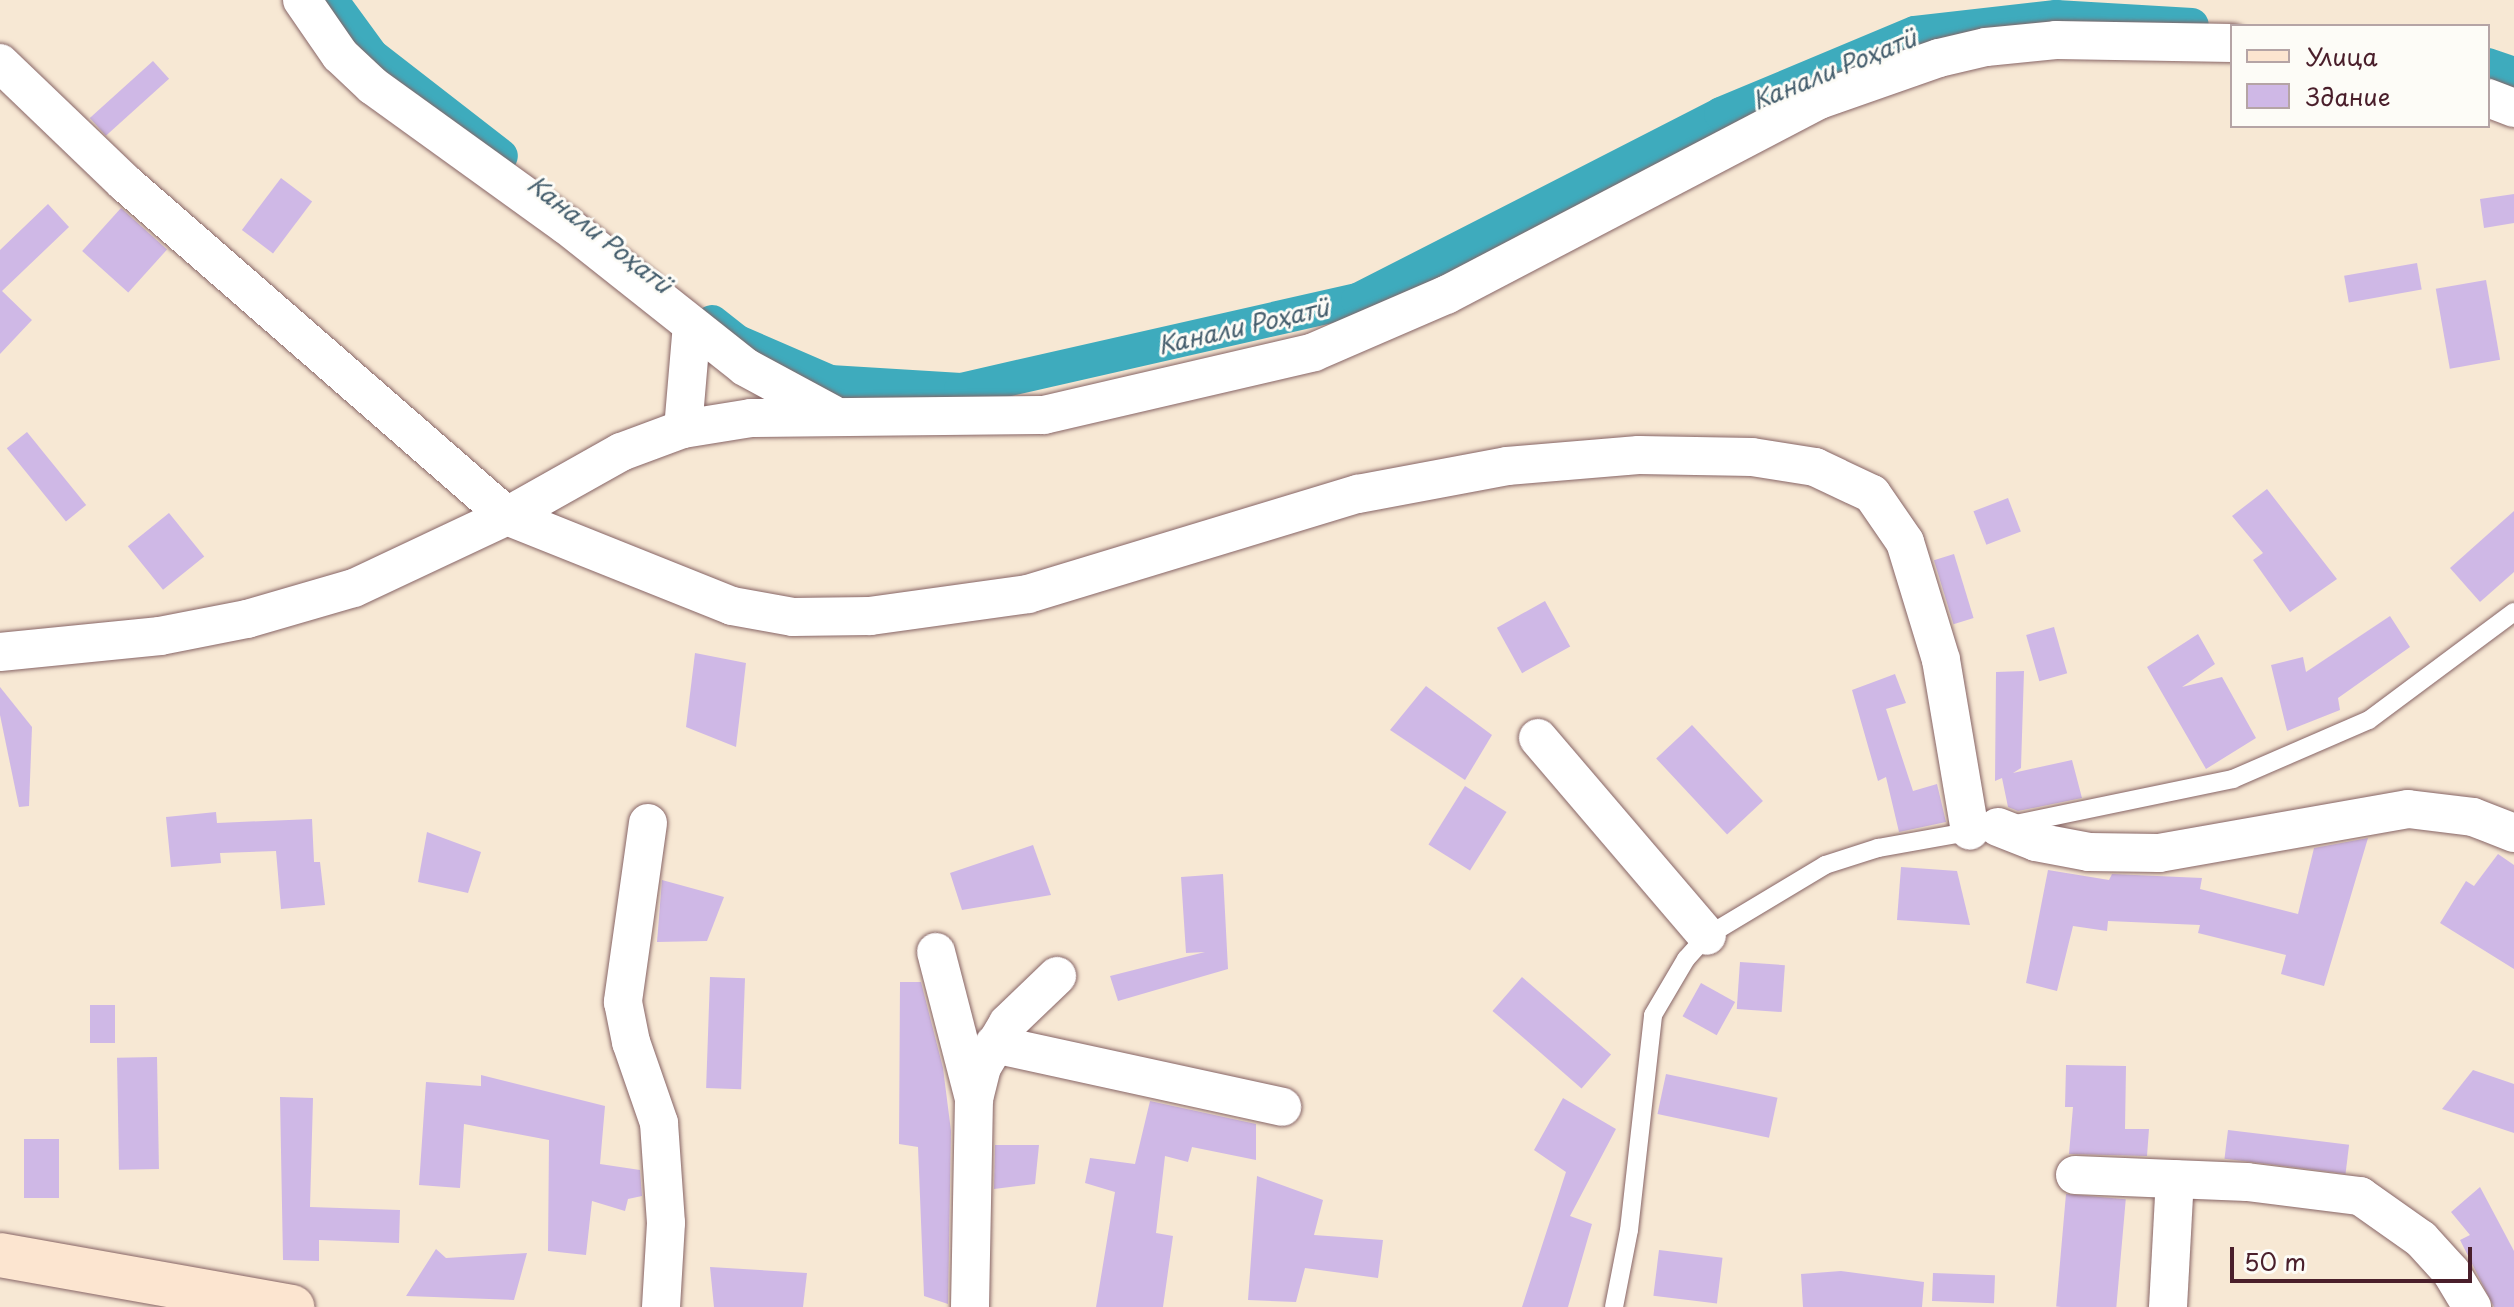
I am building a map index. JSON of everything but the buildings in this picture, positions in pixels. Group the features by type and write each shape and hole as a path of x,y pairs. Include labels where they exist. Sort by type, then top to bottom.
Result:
{"street":[{"path":"302,0 340,55 373,86 745,367 840,418"},
{"path":"4,640 160,636 247,619 354,588 507,516 621,452 683,429 736,419 1044,415 1314,352 1446,295 1819,100 1939,58 1986,47 2056,40 2230,43"},
{"path":"0,63 124,182 507,516 732,606 793,617 870,616 1028,594 1358,494 1507,466 1639,455 1752,457 1815,467 1872,494 1905,542 1941,660 1984,829 2089,852 2159,853 2408,809 2473,817 2514,833"},
{"path":"2490,99 2514,108"},
{"path":"683,429 692,325"},
{"path":"1538,738 1707,936"},
{"path":"648,823 623,1002 631,1042 659,1123 666,1223 661,1307"},
{"path":"936,952 974,1099 970,1307"},
{"path":"974,1099 994,1044 1008,1023 1057,976"},
{"path":"994,1044 1282,1107"},
{"path":"2075,1175 2314,1187 2360,1196 2421,1239 2451,1272 2472,1307"},
{"path":"2168,1307 2175,1179"},
{"path":"0,1255 268,1305"}],"lane":[{"path":"1614,1307 1639,1157 1653,1015 1686,959 1707,936 1825,865 1878,848 2233,779 2369,720 2514,612"}],"waterway":[{"name":"Канали Роҳатӣ","path":"331,0 372,56 501,156"},
{"name":"Канали Роҳатӣ","path":"712,322 738,342 830,382 961,390 1358,300 1721,114 1915,33 2056,17 2192,25"},
{"name":"Канали Роҳатӣ","path":"2490,66 2514,74"}]}
